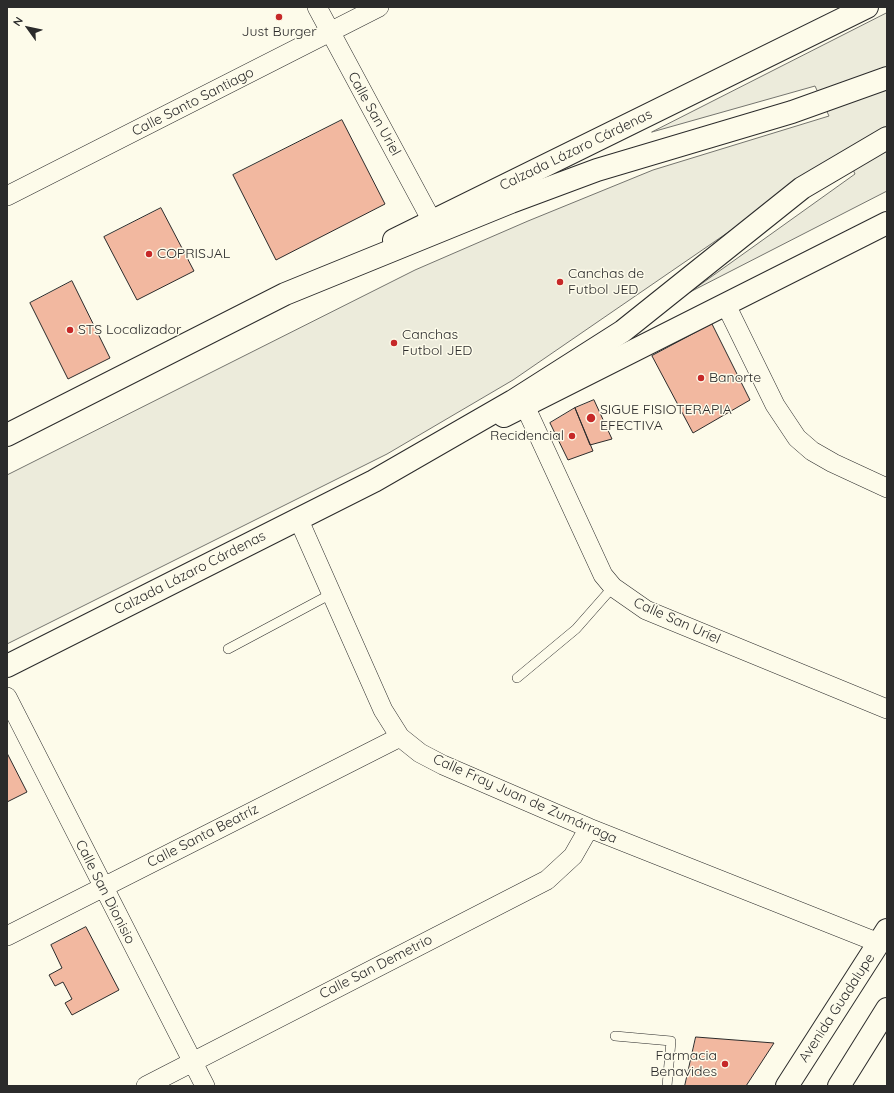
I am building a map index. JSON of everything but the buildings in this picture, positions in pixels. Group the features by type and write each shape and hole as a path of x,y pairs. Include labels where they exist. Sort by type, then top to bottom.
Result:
{"main road":[{"name":"Calzada Lázaro Cárdenas","path":"7,435 285,294 867,7"},
{"name":"Calzada Lázaro Cárdenas","path":"285,294 511,202 597,170 792,112 887,78"},
{"name":"Calzada Lázaro Cárdenas","path":"374,482 513,401 623,331 802,188 887,138"},
{"name":"Calzada Lázaro Cárdenas","path":"7,666 298,518 374,482 887,223"},
{"name":"Avenida Guadalupe","path":"787,1086 883,936"},
{"path":"839,1086 887,1009"}],"street":[{"name":"Calle San Uriel","path":"317,7 432,221"},
{"name":"Calle Santo Santiago","path":"7,196 379,7"},
{"path":"726,305 775,405 797,438 812,451 833,463 887,488"},
{"name":"Calle San Uriel","path":"525,406 603,575 613,587 646,610 887,709"},
{"name":"Calle Fray Juan de Zumárraga","path":"298,518 383,710 400,737 420,753 442,765 589,828 883,936"},
{"name":"Calle San Dionisio","path":"7,697 205,1086"},
{"name":"Calle Santa Beatríz","path":"7,936 400,737"},
{"name":"Calle San Demetrio","path":"146,1086 547,880 573,856 589,828"}],"lane":[{"path":"517,678 576,629 613,587"},
{"path":"228,649 331,594"},
{"path":"615,1036 671,1041 667,1086"}],"shaded area":[{"path":"887,13 887,191 690,292 855,174 845,152 513,380 387,454 7,644 7,475 415,270 528,221 653,170 829,116 815,86 652,132"}],"place":[{"name":"Just Burger","path":"279,17"},
{"name":"COPRISJAL","path":"149,254"},
{"name":"Canchas de Futbol JED","path":"560,282"},
{"name":"STS Localizador","path":"70,330"},
{"name":"Canchas Futbol JED","path":"394,343"},
{"name":"Banorte","path":"701,378"},
{"name":"SIGUE FISIOTERAPIA EFECTIVA","path":"591,418"},
{"name":"Recidencial","path":"572,436"},
{"name":"Farmacia Benavides","path":"725,1064"}]}
